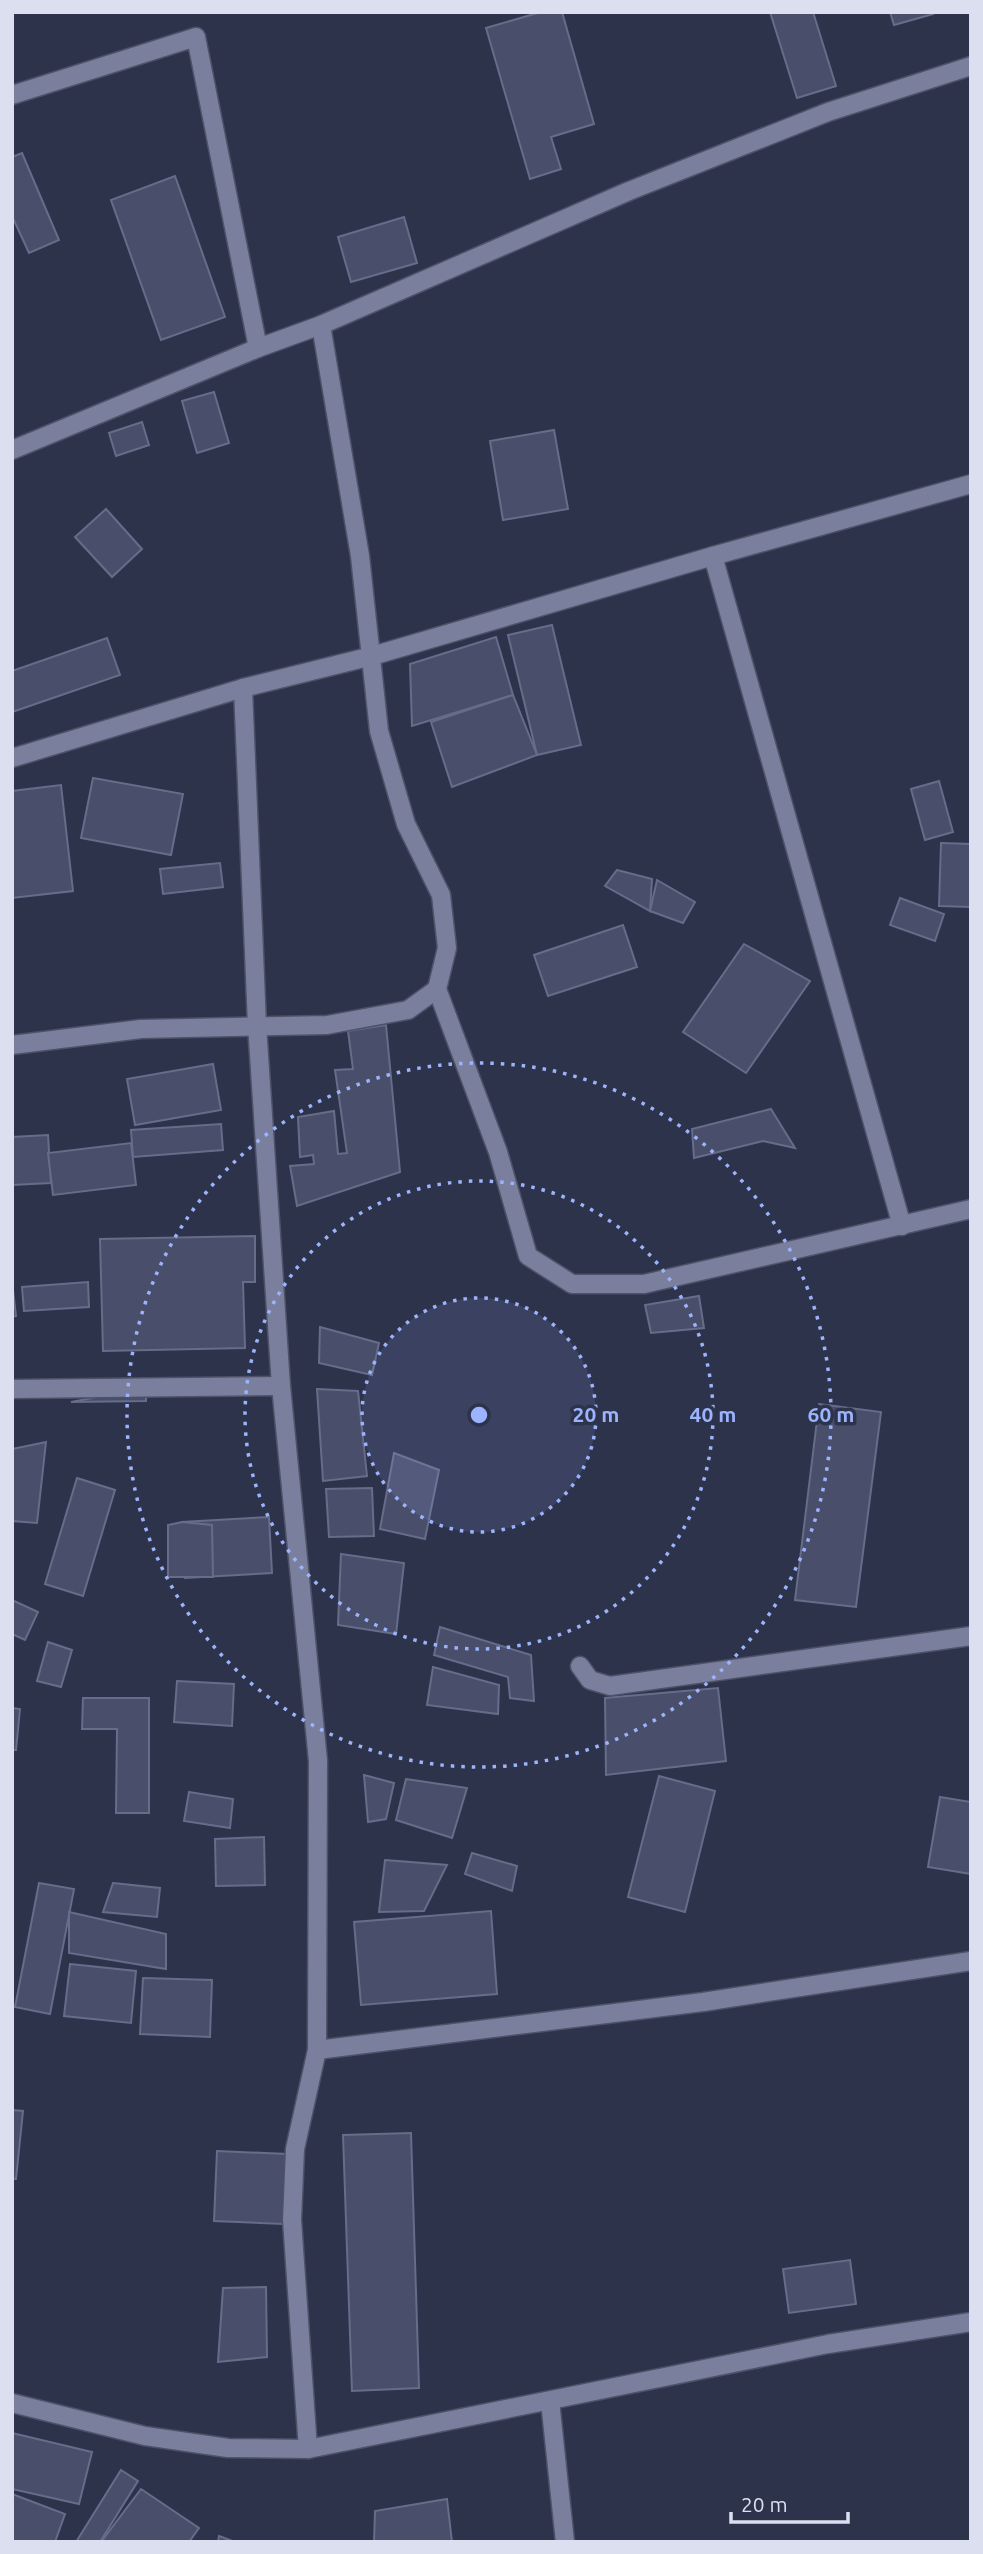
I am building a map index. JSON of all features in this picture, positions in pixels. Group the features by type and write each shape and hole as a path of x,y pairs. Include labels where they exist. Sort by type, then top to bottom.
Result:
{"street":[{"path":"12,96 196,37 258,348"},
{"path":"12,450 258,348 321,325 629,191 828,112 971,66"},
{"path":"321,325 360,556 379,731 406,824 441,895 447,948 438,989 498,1152 528,1256 572,1284 644,1284 971,1209"},
{"path":"12,758 243,688 372,656 971,484"},
{"path":"713,556 902,1226"},
{"path":"243,688 257,1025 281,1386 318,1761 317,2050 295,2150 292,2220 308,2449"},
{"path":"12,1045 141,1029 327,1025 408,1010 438,989"},
{"path":"12,1389 281,1386"},
{"path":"580,1666 590,1680 610,1686 971,1636"},
{"path":"317,2050 703,2002 971,1961"},
{"path":"12,2403 145,2436 228,2448 308,2449 828,2344 971,2322"},
{"path":"551,2401 565,2542"}],"building":[{"path":"541,12 562,12 594,124 551,137 561,169 530,179 486,28"},
{"path":"770,12 813,12 836,86 797,98"},
{"path":"890,12 932,12 933,14 894,25"},
{"path":"22,153 59,240 29,253 12,216 12,157"},
{"path":"175,176 225,317 161,340 111,200"},
{"path":"404,217 417,263 351,282 338,237"},
{"path":"214,392 229,443 197,453 182,401"},
{"path":"142,422 149,445 116,456 109,433"},
{"path":"554,430 568,509 503,520 490,441"},
{"path":"106,509 142,549 112,577 75,537"},
{"path":"552,625 581,745 537,755 508,635"},
{"path":"496,637 513,695 412,726 410,664"},
{"path":"107,638 120,675 12,712 12,671"},
{"path":"513,695 537,755 452,787 431,722"},
{"path":"93,778 183,794 171,855 81,838"},
{"path":"939,781 953,832 925,840 911,789"},
{"path":"61,785 73,891 12,898 12,791"},
{"path":"941,843 971,844 971,907 939,906"},
{"path":"220,863 223,887 163,894 160,869"},
{"path":"617,870 652,879 650,911 605,886"},
{"path":"657,880 695,902 683,923 650,911"},
{"path":"900,898 944,914 935,941 890,925"},
{"path":"623,925 637,967 548,996 534,955"},
{"path":"744,944 810,981 746,1073 683,1032"},
{"path":"386,1025 400,1172 297,1206 290,1166 314,1164 313,1155 300,1157 298,1117 334,1111 338,1154 347,1153 335,1070 353,1069 348,1031"},
{"path":"213,1064 221,1110 135,1125 127,1079"},
{"path":"771,1109 795,1148 763,1141 694,1158 692,1129"},
{"path":"221,1124 223,1150 133,1157 131,1130"},
{"path":"48,1135 51,1183 12,1185 12,1137"},
{"path":"131,1143 136,1185 53,1195 48,1153"},
{"path":"255,1236 255,1282 243,1282 245,1348 103,1351 100,1239"},
{"path":"12,1281 16,1316 12,1317"},
{"path":"88,1282 89,1307 24,1311 22,1287"},
{"path":"699,1296 704,1328 651,1333 645,1305"},
{"path":"320,1327 379,1343 372,1375 319,1363"},
{"path":"146,1388 146,1401 71,1402"},
{"path":"317,1389 358,1391 367,1476 323,1481"},
{"path":"819,1404 881,1412 856,1607 795,1600"},
{"path":"46,1442 37,1523 12,1521 12,1449"},
{"path":"394,1453 439,1470 425,1539 380,1529"},
{"path":"77,1478 115,1490 83,1596 45,1584"},
{"path":"372,1488 374,1536 329,1537 326,1489"},
{"path":"269,1517 272,1573 185,1578 182,1522"},
{"path":"182,1522 212,1525 213,1577 168,1577 168,1525"},
{"path":"341,1554 404,1563 396,1634 338,1625"},
{"path":"12,1600 38,1612 25,1640 12,1634"},
{"path":"440,1627 531,1655 534,1701 510,1698 508,1677 434,1655"},
{"path":"48,1642 72,1650 61,1687 37,1681"},
{"path":"433,1667 499,1685 498,1714 427,1705"},
{"path":"177,1681 234,1684 232,1726 174,1722"},
{"path":"718,1688 726,1761 606,1775 605,1698"},
{"path":"83,1698 149,1698 149,1813 116,1813 117,1729 82,1729"},
{"path":"12,1708 20,1709 16,1750 12,1750"},
{"path":"364,1775 394,1783 386,1819 368,1822"},
{"path":"659,1776 715,1791 685,1912 628,1897"},
{"path":"406,1779 467,1788 452,1838 396,1820"},
{"path":"189,1792 233,1799 230,1828 184,1821"},
{"path":"940,1797 971,1802 971,1874 928,1867"},
{"path":"264,1837 265,1885 216,1886 215,1839"},
{"path":"472,1853 517,1866 512,1891 465,1874"},
{"path":"385,1860 447,1865 424,1911 379,1912"},
{"path":"39,1883 74,1889 50,2014 15,2007"},
{"path":"113,1883 160,1888 157,1917 103,1912"},
{"path":"491,1911 497,1994 361,2005 354,1922"},
{"path":"69,1912 166,1934 166,1969 69,1953"},
{"path":"70,1964 136,1971 131,2023 64,2016"},
{"path":"143,1978 212,1980 210,2037 140,2034"},
{"path":"12,2110 23,2111 16,2179 12,2179"},
{"path":"411,2133 419,2388 352,2391 343,2135"},
{"path":"217,2151 287,2154 283,2224 214,2221"},
{"path":"850,2260 856,2304 789,2313 783,2269"},
{"path":"266,2287 267,2357 218,2362 223,2288"},
{"path":"12,2433 92,2452 79,2504 12,2489"},
{"path":"121,2470 138,2481 100,2542 76,2542"},
{"path":"141,2489 199,2528 189,2542 101,2542"},
{"path":"12,2494 65,2514 55,2542 12,2542"},
{"path":"447,2499 452,2542 374,2542 375,2511"},
{"path":"219,2536 235,2542 218,2542"}]}
